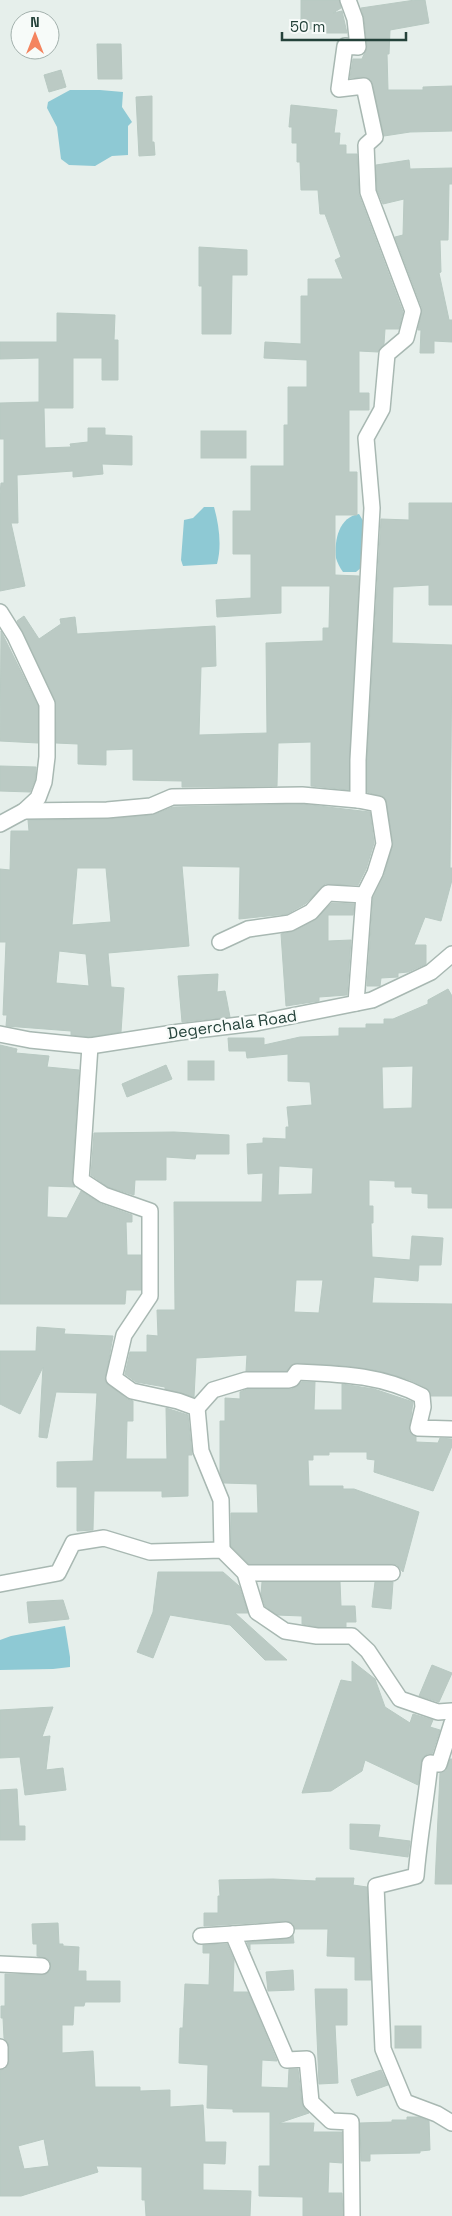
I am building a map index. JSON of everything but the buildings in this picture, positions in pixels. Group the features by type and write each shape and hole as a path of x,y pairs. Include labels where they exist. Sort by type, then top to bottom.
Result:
{"street":[{"path":"348,0 355,19 358,47 344,46 339,88 364,86 375,137 366,145 368,192 413,311 406,338 387,354 382,409 366,438 372,508 358,760 358,800"},
{"path":"0,612 15,636 47,704 47,756 44,782 38,798 24,811 0,824"},
{"path":"24,811 107,810 151,806 172,797 302,795 358,800 378,804 384,844 375,873 364,895 356,1003"},
{"path":"220,942 248,929 290,923 311,912 328,893 364,895"},
{"name":"Degerchala Road","path":"0,1034 30,1040 90,1046 180,1032 256,1023 372,1000 431,972 452,954"},
{"path":"90,1046 81,1180 104,1195 150,1211 150,1296 124,1335 114,1378 132,1391 178,1401 197,1408"},
{"path":"452,1429 418,1428 423,1407 422,1396 364,1376 296,1372 292,1379 289,1380 246,1380 213,1390 197,1408 202,1451 221,1500 222,1550 245,1574 257,1612 285,1631 317,1636 352,1636 368,1651 400,1699 438,1712 452,1711"},
{"path":"0,1584 58,1573 73,1543 104,1538 150,1552 222,1550"},
{"path":"245,1574 392,1573"},
{"path":"452,1723 439,1764 430,1763 426,1804 419,1832 416,1876 376,1886 376,1895 382,2049 405,2102 437,2114 452,2123"},
{"path":"201,1936 286,1930"},
{"path":"233,1934 287,2060 307,2059 311,2102 331,2121 351,2122 352,2216"},
{"path":"0,1964 42,1966"},
{"path":"0,2047 0,2061"}],"water":[{"path":"70,90 123,92 122,107 132,122 128,126 128,155 112,156 95,166 69,165 61,159 57,127 47,108 48,102"},
{"path":"204,507 214,507 216,514 220,543 217,564 183,566 181,560 184,520 193,518"},
{"path":"359,514 365,524 362,567 356,572 343,572 336,558 337,537 342,524 352,516"},
{"path":"65,1626 70,1667 0,1670 0,1640 11,1636"}]}
